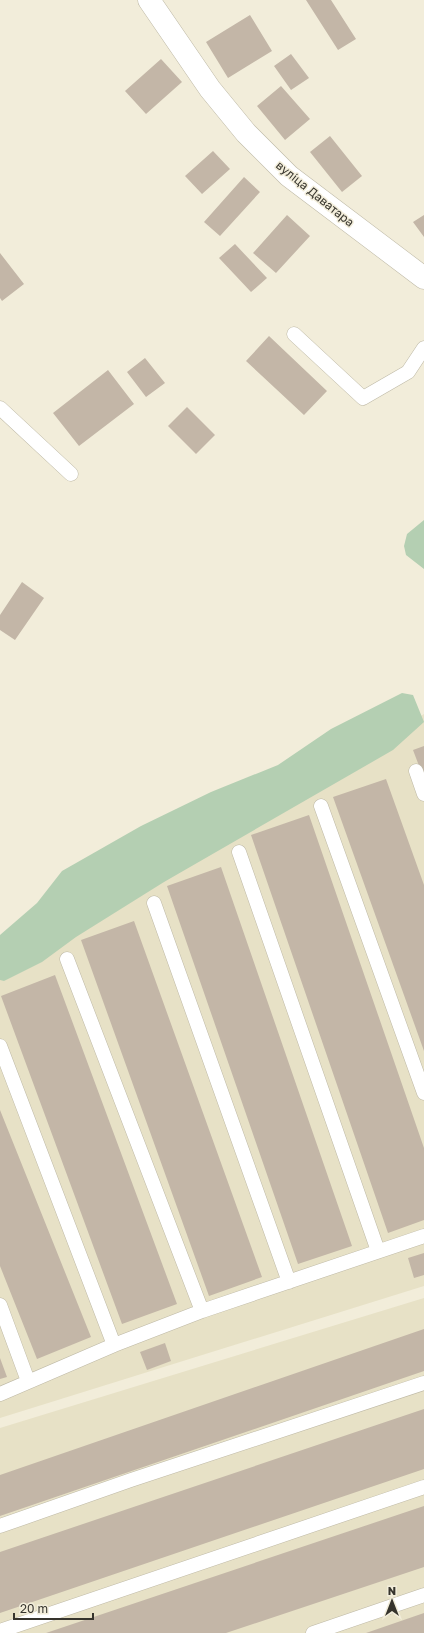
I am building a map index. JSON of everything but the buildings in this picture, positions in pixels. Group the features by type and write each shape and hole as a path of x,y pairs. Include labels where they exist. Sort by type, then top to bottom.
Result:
{"street":[{"name":"вуліца Даватара","path":"149,0 210,90 246,134 289,176 424,278"}],"lane":[{"path":"294,334 364,398 408,372 424,348"},
{"path":"0,408 71,474"},
{"path":"416,771 424,794"},
{"path":"321,806 424,1092"},
{"path":"239,852 378,1251"},
{"path":"154,903 289,1282"},
{"path":"67,959 202,1311"},
{"path":"0,1046 114,1345"},
{"path":"0,1394 114,1345 202,1311 424,1236"},
{"path":"0,1305 28,1381"},
{"path":"0,1526 131,1480 424,1383"},
{"path":"0,1631 424,1487"},
{"path":"313,1633 424,1595"}],"shaded area":[{"path":"424,520 424,569 406,555 404,546 407,534"},
{"path":"402,693 413,695 424,722 393,750 164,882 76,937 42,962 4,981 0,980 0,935 37,903 62,871 141,826 211,792 278,765 331,729"},
{"path":"424,714 424,1286 0,1418 0,979"},
{"path":"424,1298 424,1633 0,1633 0,1428"}]}
